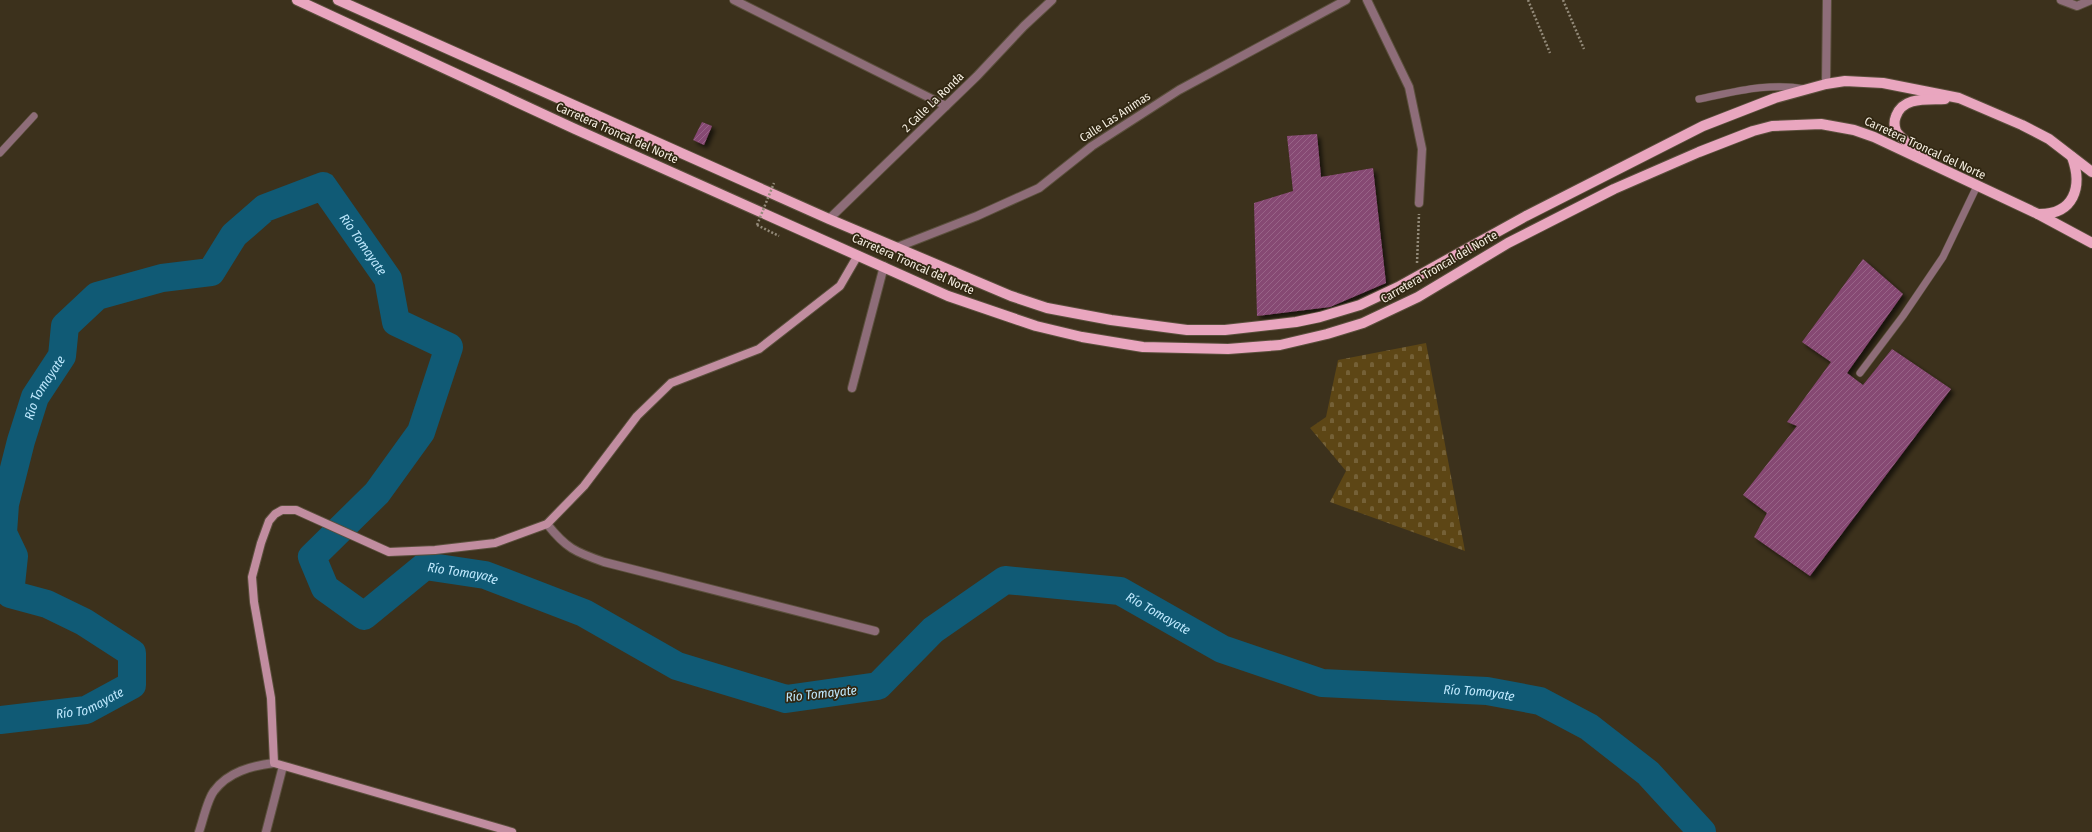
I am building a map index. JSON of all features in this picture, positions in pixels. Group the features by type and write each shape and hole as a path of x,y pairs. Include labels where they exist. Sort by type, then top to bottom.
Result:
{"main road":[{"name":"Carretera Troncal del Norte","path":"297,0 575,130 884,266 948,296 1036,326 1082,337 1143,347 1164,349 1228,349 1254,347 1304,340 1363,323 1418,297 1508,243 1614,189 1730,139 1759,130 1786,125 1821,124 1837,126 1874,137 2038,214 2092,242"},
{"name":"Carretera Troncal del Norte","path":"338,0 829,219 1011,296 1047,308 1111,320 1187,330 1225,330 1270,325 1320,317 1360,305 1416,277 1526,216 1684,135 1742,110 1805,89 1826,84 1845,81 1883,83 1959,98 2022,125 2048,139 2092,172"},
{"path":"1936,167 1897,132 1894,125 1897,114 1904,104 1918,100 1959,98"},
{"path":"2038,214 2058,212 2073,198 2077,189 2078,179 2072,156"}],"street":[{"path":"734,0 946,106"},
{"name":"2 Calle La Ronda","path":"829,219 946,106 1024,26 1052,0"},
{"name":"Calle Las Animas","path":"895,248 977,216 1039,188 1092,146 1179,90 1334,2 1346,0"},
{"path":"1367,0 1409,87 1422,149 1420,203"},
{"path":"1826,84 1827,0"},
{"path":"2061,0 2077,6 2090,0"},
{"path":"274,763 271,698 254,602 252,576 261,543 274,514 282,510 289,509 304,513 389,552 435,550 495,543 547,524 584,486 637,416 671,383 759,349 840,286 858,255"},
{"path":"852,388 884,266"},
{"path":"547,524 562,542 578,553 604,562 875,631"},
{"path":"199,832 213,792 228,776 255,766 274,763 512,832"},
{"path":"266,832 283,766"}],"lane":[{"path":"1699,99 1763,87 1786,85 1805,89"},
{"path":"0,153 34,116"},
{"path":"1860,373 1943,257 1977,186"}],"path":[{"path":"1528,0 1550,53"},
{"path":"1563,0 1584,50"},
{"path":"774,183 757,226 782,237"},
{"path":"1416,277 1420,203"}],"green space":[{"path":"1426,343 1465,551 1330,502 1346,471 1310,428 1326,417 1338,360"}],"building":[{"path":"702,122 712,126 704,145 693,140"},
{"path":"1317,134 1321,177 1373,168 1386,283 1330,307 1257,316 1254,203 1293,191 1287,136"},
{"path":"1863,259 1903,294 1847,373 1863,385 1892,349 1951,389 1810,576 1754,537 1767,513 1743,495 1797,426 1787,422 1831,362 1802,342"}],"waterway":[{"name":"Río Tomayate","path":"0,720 86,710 132,685 132,653 84,622 47,604 10,594 14,556 3,533 5,504 21,441 35,397 62,356 65,326 97,296 162,278 211,272 234,235 265,208 323,186 388,279 396,322 449,347 421,432 377,493 312,557 325,588 364,616 425,566 485,575 584,613 677,666 786,699 878,686 933,630 1005,580 1120,591 1222,649 1322,683 1487,691 1540,701 1589,727 1648,773 1702,832"}]}
